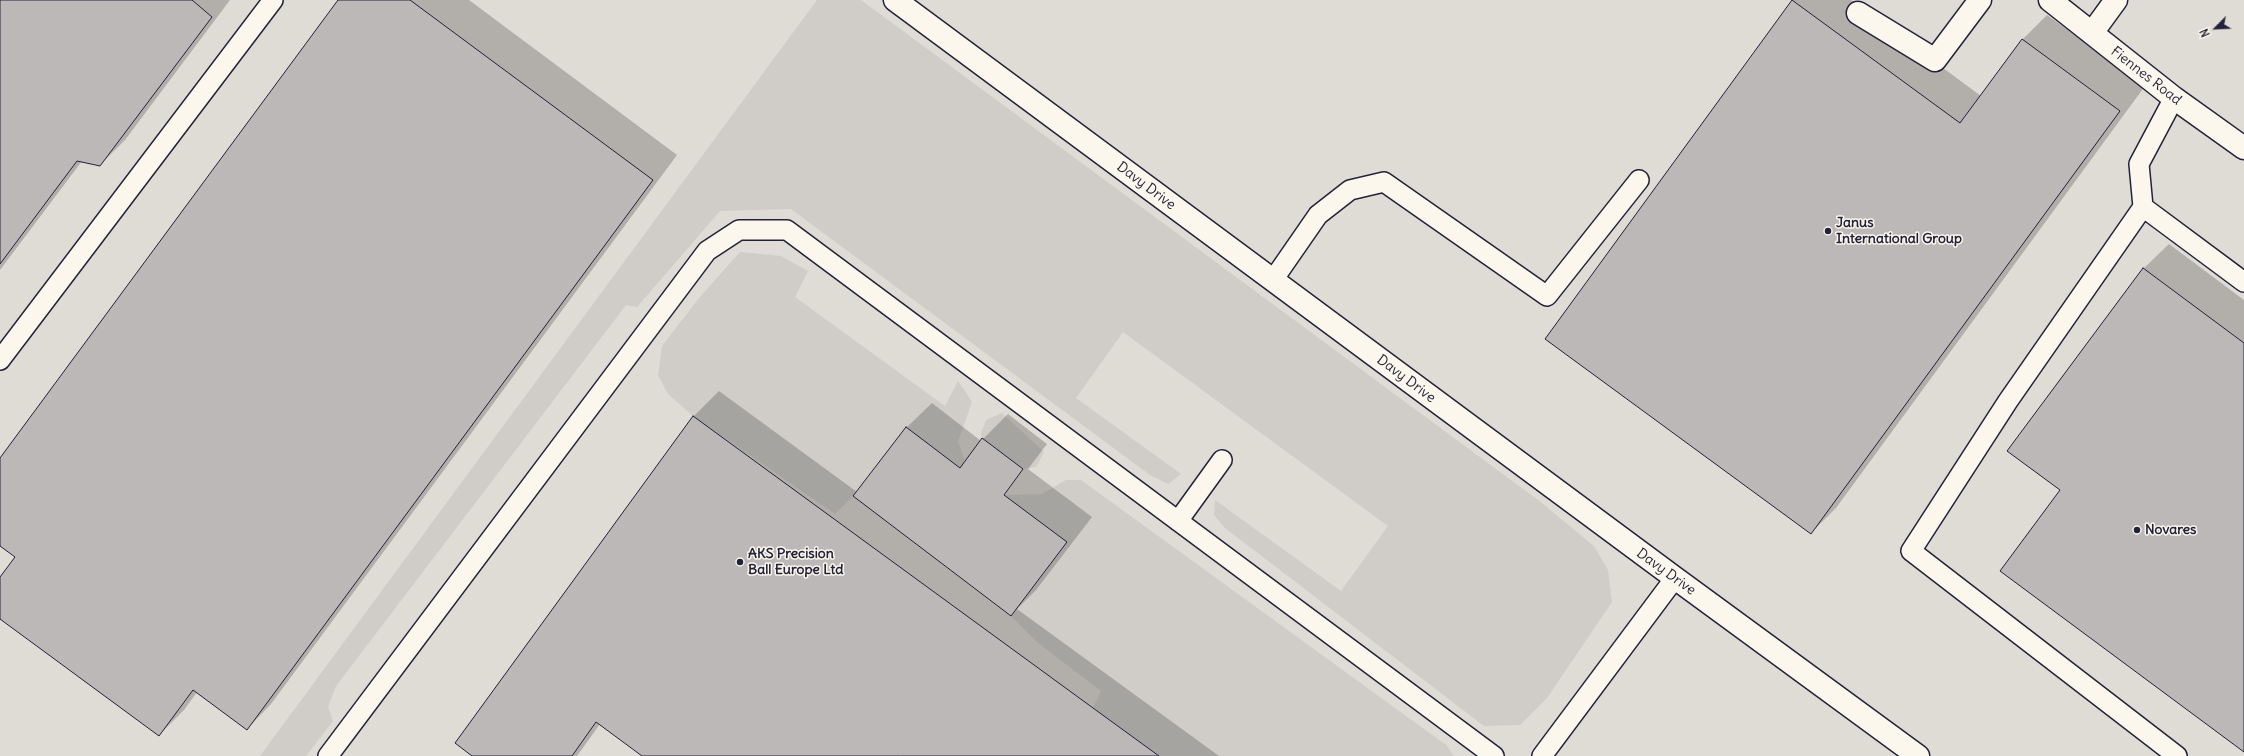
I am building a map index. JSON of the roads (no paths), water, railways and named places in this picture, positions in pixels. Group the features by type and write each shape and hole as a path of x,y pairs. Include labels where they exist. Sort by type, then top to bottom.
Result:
{"street":[{"name":"Davy Drive","path":"895,0 1675,578 1918,756"},
{"path":"1858,13 1935,60 1980,0"},
{"name":"Fiennes Road","path":"2050,0 2174,98 2244,148"},
{"path":"2092,33 2116,0"}],"lane":[{"path":"0,360 273,0"},
{"path":"2174,98 2139,164 2143,207 2008,401 1912,551 2177,756"},
{"path":"1273,280 1318,215 1350,190 1384,182 1547,296 1639,180"},
{"path":"2143,207 2244,282"},
{"path":"328,756 707,252 739,230 787,230 1494,756"},
{"path":"1178,521 1222,460"},
{"path":"1542,756 1675,578"}],"place":[{"name":"Janus International Group","path":"1828,231"},
{"name":"Novares","path":"2137,530"},
{"name":"AKS Precision Ball Europe Ltd","path":"740,562"}]}
